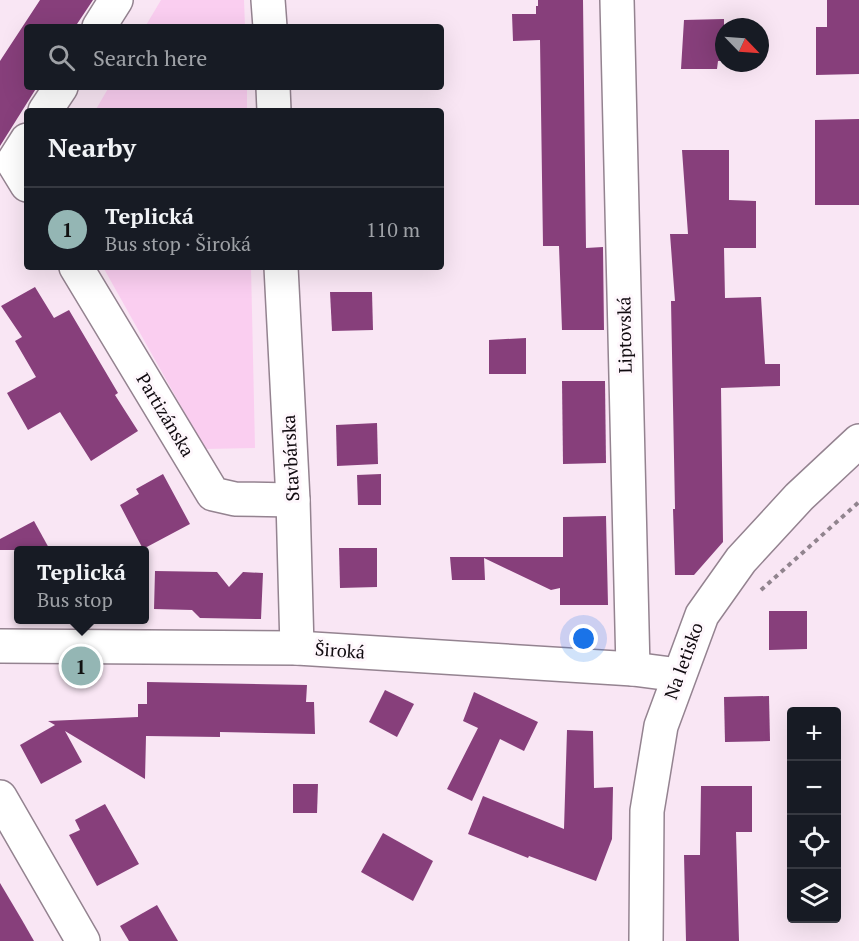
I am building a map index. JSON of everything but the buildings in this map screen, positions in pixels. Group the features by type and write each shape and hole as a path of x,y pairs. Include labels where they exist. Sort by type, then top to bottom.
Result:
{"street":[{"path":"101,24 116,0"},
{"path":"268,0 270,24"},
{"name":"Liptovská","path":"617,0 633,669"},
{"path":"47,108 59,90"},
{"path":"273,90 274,108"},
{"path":"24,145 13,162 24,180"},
{"name":"Partizánska","path":"78,270 213,494 235,499 293,500"},
{"name":"Stavbárska","path":"281,270 293,500 297,648"},
{"name":"Na letisko","path":"646,941 647,811 661,726 702,615 741,560 799,497 859,441"},
{"name":"Široká","path":"0,646 297,648 633,669 679,675"},
{"path":"0,797 83,941"}],"path":[{"path":"756,594 859,502"}],"shaded area":[{"path":"161,0 244,0 245,24 147,24"},
{"path":"107,90 247,90 247,108 97,108"},
{"path":"105,270 251,270 255,448 205,449"}],"place":[{"name":"Teplická","path":"81,666"}]}
